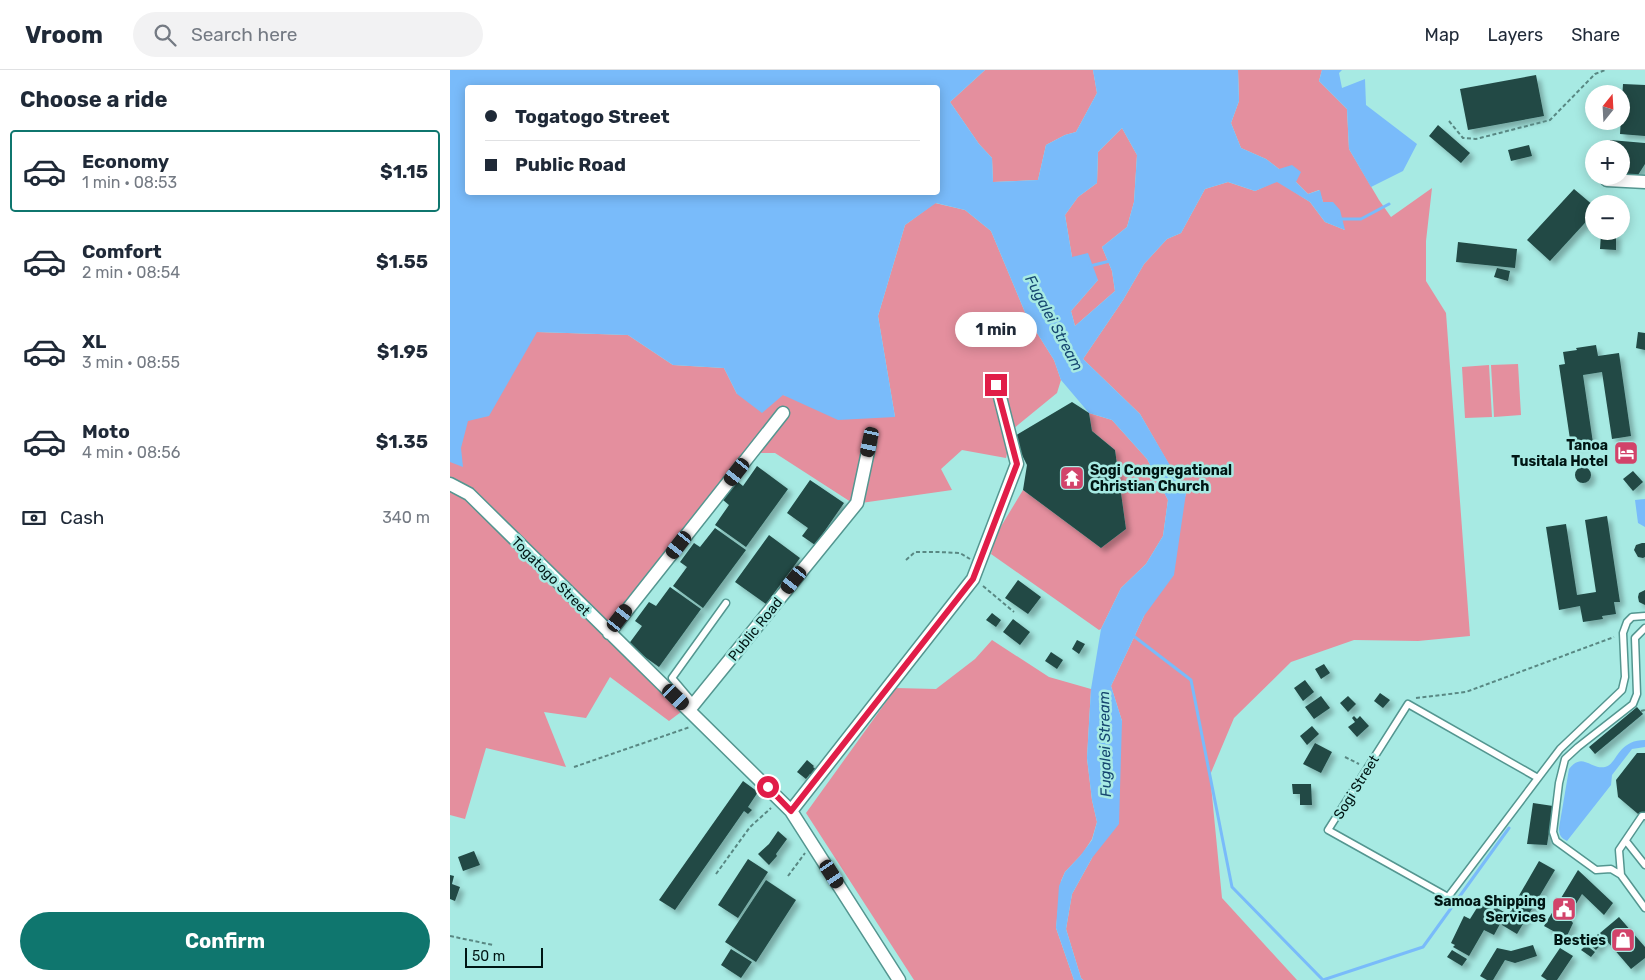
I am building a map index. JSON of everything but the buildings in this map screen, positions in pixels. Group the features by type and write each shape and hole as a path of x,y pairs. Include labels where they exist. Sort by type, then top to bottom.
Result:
{"street":[{"path":"1630,181 1645,182"},
{"path":"791,811 973,579 1017,464 996,385"},
{"path":"609,633 783,413"},
{"name":"Public Road","path":"692,707 857,503 870,442"},
{"name":"Togatogo Street","path":"450,484 468,494 609,633 692,707 702,722 791,811 899,980"}],"lane":[{"path":"692,707 672,678 726,603"},
{"path":"1623,633 1627,622 1632,617 1645,616"},
{"path":"1645,628 1636,638 1637,694 1633,704 1565,759 1559,783 1553,832 1556,841 1596,870 1611,869 1621,875 1645,908"},
{"name":"Sogi Street","path":"1538,778 1408,704 1328,830 1448,897 1560,749 1622,690 1625,677 1623,633"},
{"path":"1621,875 1619,850 1642,816 1645,816"},
{"path":"1626,841 1645,865"}],"path":[{"path":"1449,121 1463,138 1476,139 1550,120 1595,74 1605,70"},
{"path":"906,560 915,552 960,553 979,564"},
{"path":"973,579 1014,612"},
{"path":"1414,699 1466,692 1623,633"},
{"path":"1641,711 1645,710"},
{"path":"574,767 702,722"},
{"path":"1346,757 1361,765"},
{"path":"716,874 750,827 781,800"},
{"path":"788,876 812,843"},
{"path":"450,936 493,945"}],"shaded area":[{"path":"985,70 1093,70 1097,93 1076,132 1065,135 1046,145 1038,180 993,182 992,158 979,144 950,102"},
{"path":"1238,70 1322,70 1319,81 1347,109 1349,149 1391,217 1432,188 1426,241 1426,281 1446,313 1470,636 1418,641 1354,640 1291,662 1234,718 1210,775 1222,898 1297,980 1083,980 1066,929 1072,894 1092,858 1122,721 1111,686 1144,616 1186,494 1140,414 1083,359 1123,300 1144,264 1167,239 1181,233 1205,189 1228,182 1255,191 1277,181 1310,202 1325,222 1345,230 1323,202 1319,190 1308,194 1296,182 1266,159 1241,148 1231,123 1239,101"},
{"path":"1122,128 1137,155 1134,202 1127,227 1102,247 1112,271 1115,291 1075,326 1071,311 1098,280 1072,257 1065,215 1078,197 1097,183 1098,152"},
{"path":"935,203 965,210 991,231 1027,317 1054,360 1061,380 1057,393 1013,429 1006,458 962,450 941,469 952,490 854,504 775,453 756,453 612,633 689,706 669,721 610,677 586,718 544,712 566,767 486,748 465,819 450,815 450,327 628,335 673,365 724,368 737,394 783,395 895,417 878,316 905,225"},
{"path":"1518,364 1521,415 1494,417 1491,365"},
{"path":"1489,365 1492,417 1465,418 1462,367"},
{"path":"1089,413 1112,420 1147,459 1168,500 1163,536 1146,564 1121,588 1099,630 991,554 997,533 1023,490 1101,548 1126,529 1115,450 1092,431"},
{"path":"992,640 1049,677 1091,689 1087,758 1092,800 1097,822 1092,839 1083,853 1065,872 1061,881 1056,928 1074,980 914,980 806,813 896,688 936,689 975,659"}],"water":[{"name":"Fugalei Stream","path":"450,70 985,70 950,102 979,144 992,158 993,182 1038,180 1046,145 1065,135 1076,132 1097,93 1093,70 1238,70 1239,101 1231,123 1241,148 1266,159 1279,169 1292,165 1301,172 1296,182 1308,194 1320,190 1323,202 1333,202 1340,210 1345,230 1325,222 1310,202 1277,182 1255,191 1228,182 1205,189 1181,233 1167,239 1144,264 1123,300 1083,359 1140,414 1186,493 1174,575 1144,616 1111,686 1122,721 1119,824 1092,858 1072,894 1066,929 1083,980 1074,980 1056,928 1059,886 1065,872 1092,840 1097,822 1092,800 1087,758 1091,689 1101,629 1121,588 1146,564 1163,536 1168,500 1147,459 1112,420 1089,413 1061,380 1054,360 1027,317 991,231 965,210 936,203 905,225 878,316 895,417 838,420 783,395 762,413 737,394 724,368 673,365 628,335 537,332 489,416 468,421 461,448 463,467 450,462","holes":["1122,128 1137,155 1134,202 1127,227 1102,247 1112,271 1115,291 1075,326 1071,311 1098,280 1088,253 1072,257 1065,215 1078,197 1097,183 1098,152"]},
{"path":"1322,70 1342,70 1339,73 1342,88 1365,79 1366,105 1417,144 1403,171 1371,187 1349,149 1347,109 1319,81"},
{"path":"1645,499 1645,527 1638,523 1635,500"},
{"path":"1645,740 1645,747 1632,749 1612,775 1611,785 1567,841 1563,839 1559,828 1569,769 1574,764 1583,761 1595,766 1605,767 1612,762 1623,748 1636,741"}],"waterway":[{"path":"1339,219 1361,219 1389,204"},
{"path":"1090,266 1110,261"},
{"path":"1131,634 1191,680 1232,887 1323,980 1423,947 1509,828"}],"place":[{"name":"Tanoa Tusitala Hotel","path":"1626,453"},
{"name":"Sogi Congregational Christian Church","path":"1072,478"},
{"name":"Samoa Shipping Services","path":"1564,909"},
{"name":"Besties","path":"1623,940"}],"route":[{"path":"768,787 791,811 973,579 1017,464 996,385"}]}
